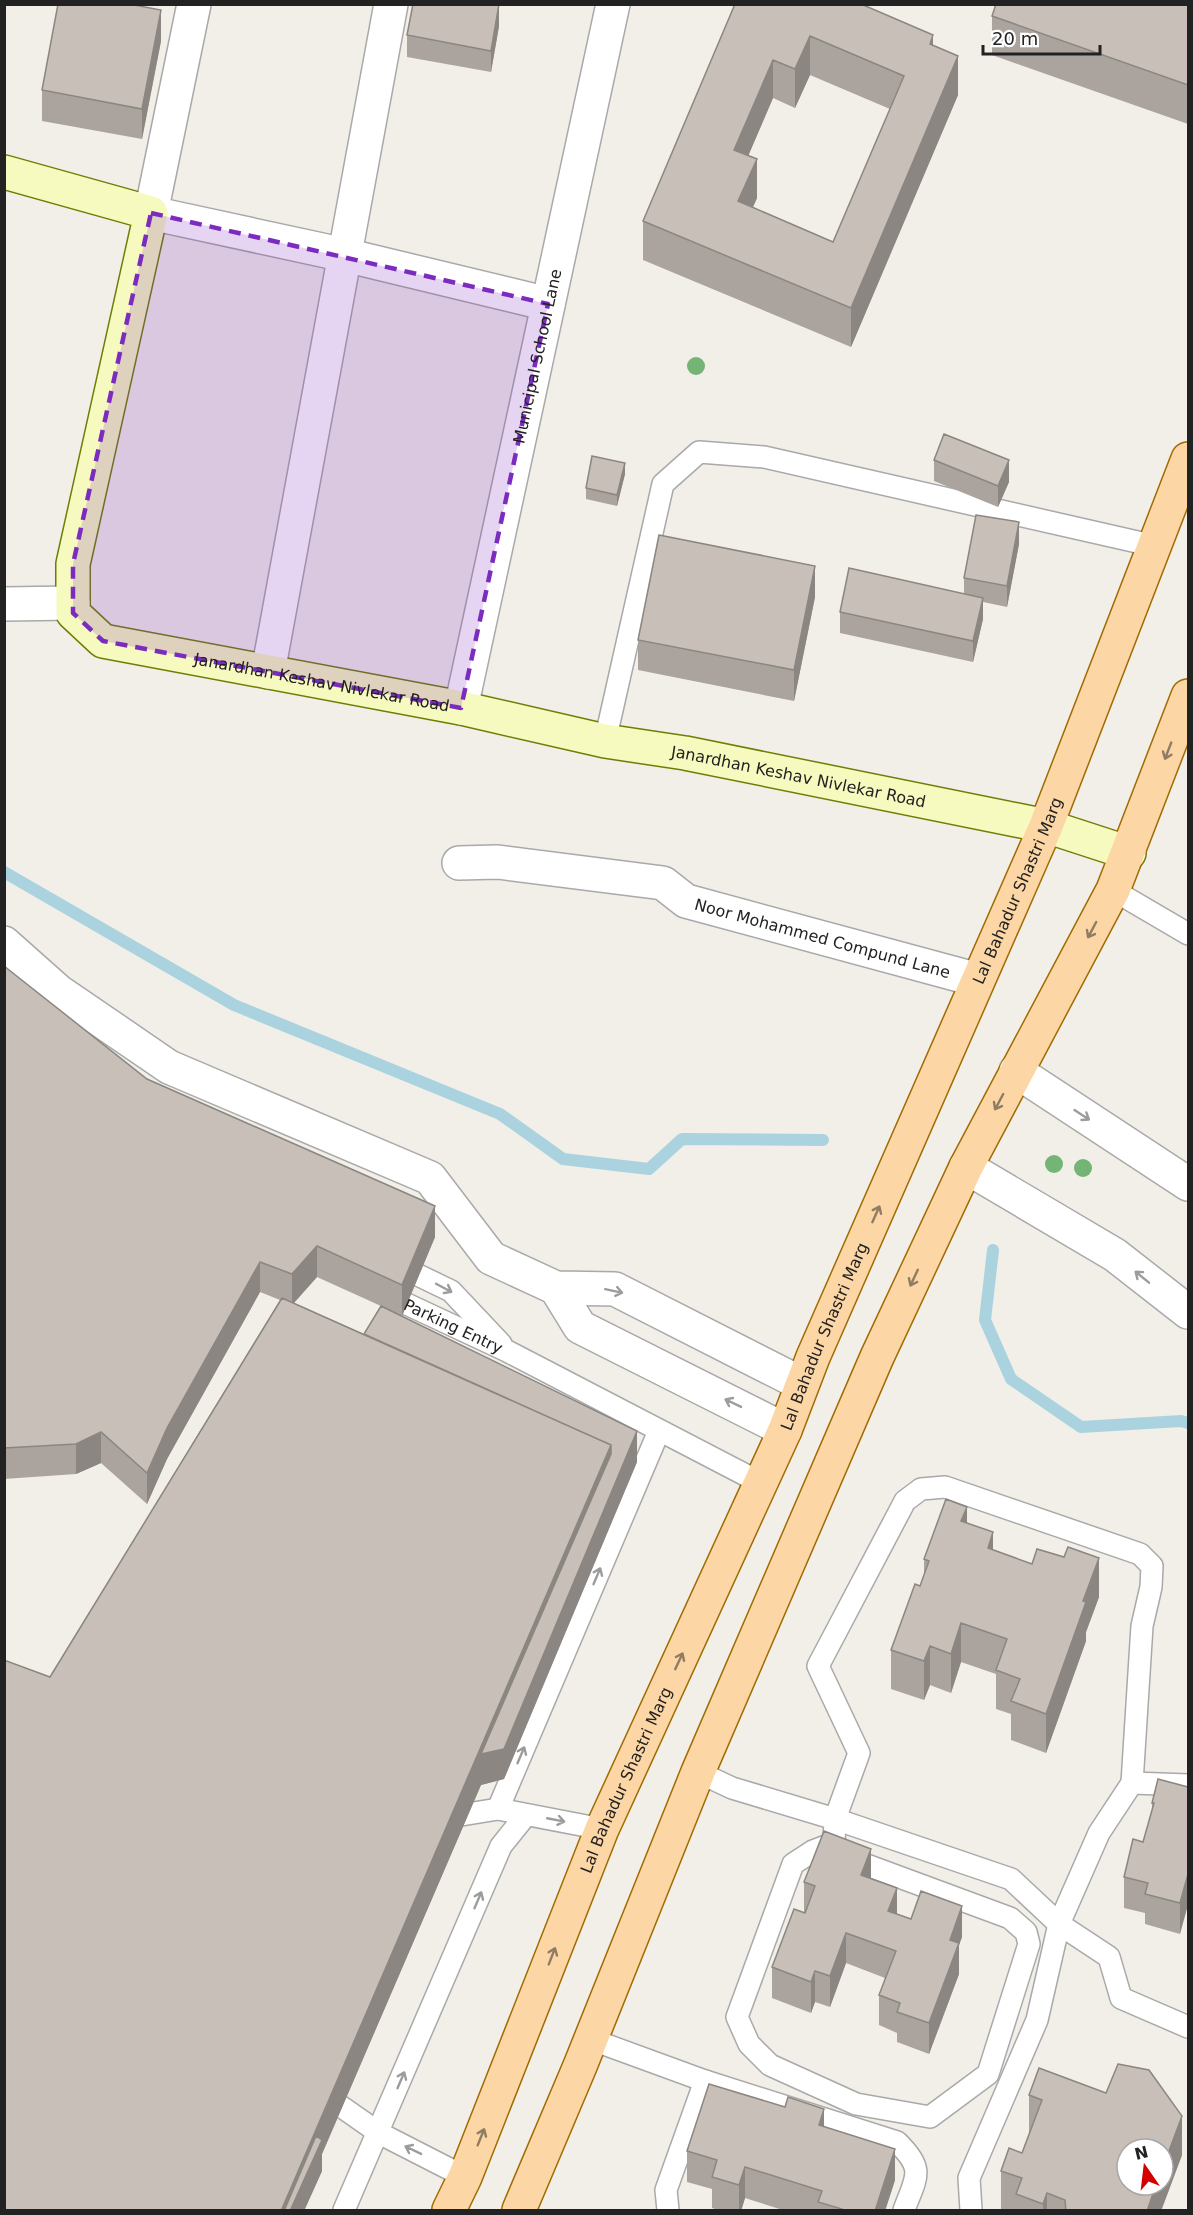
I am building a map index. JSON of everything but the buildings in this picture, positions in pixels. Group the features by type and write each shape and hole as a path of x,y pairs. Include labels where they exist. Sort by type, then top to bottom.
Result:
{"main road":[{"name":"Lal Bahadur Shastri Marg","path":"449,2211 465,2177 602,1829 785,1430 802,1384 1046,826 1188,459"},
{"path":"519,2211 698,1772 877,1358 966,1167 1113,890 1188,696"}],"street":[{"path":"4,604 73,603 73,564 152,213 194,4"},
{"path":"268,672 391,4"},
{"name":"Municipal School Lane","path":"461,708 613,4"},
{"path":"4,172 152,213 345,255 548,304"},
{"name":"Janardhan Keshav Nivlekar Road","path":"73,603 73,613 103,640 461,708 605,741 685,753 1046,826 1129,853"},
{"name":"Noor Mohammed Compund Lane","path":"459,863 498,862 663,882 686,901 978,980"},
{"path":"4,943 58,991 169,1067 430,1178 491,1258 556,1288 615,1289 802,1384"},
{"path":"1016,1071 1188,1184"},
{"path":"966,1167 1115,1255 1188,1312"},
{"path":"556,1288 580,1327 785,1430"}],"lane":[{"path":"605,741 663,484 699,452 764,457 1155,546"},
{"path":"1113,890 1188,934"},
{"path":"378,1256 451,1291 507,1351"},
{"name":"Parking Entry","path":"358,1282 507,1351 761,1483"},
{"path":"498,1809 658,1431"},
{"path":"834,1843 813,1851 793,1864 737,2017 749,2044 770,2065 856,2104 930,2117 988,2074 1029,1944 1026,1932 1010,1918 845,1857 834,1843 835,1819 860,1753 818,1666 905,1501 921,1489 945,1487 1140,1554 1152,1566 1151,1587 1142,1626 1132,1783 1099,1833 1059,1924 1036,2020 969,2178 971,2211"},
{"path":"698,1772 732,1788 835,1819 1011,1879 1059,1924 1109,1957 1122,1998 1188,2027"},
{"path":"1132,1783 1188,1785"},
{"path":"421,1825 430,1820 498,1809 602,1829"},
{"path":"344,2211 501,1846 526,1815"},
{"path":"590,2039 705,2081 897,2142 912,2157 917,2174 904,2211"},
{"path":"306,2071 316,2089 379,2133 465,2177"},
{"path":"668,2211 666,2190 705,2081"}],"highlighted area":[{"path":"151,213 548,304 461,708 103,641 73,613 73,564"}],"waterway":[{"path":"4,872 234,1005 500,1114 563,1159 649,1169 682,1139 823,1140"},
{"path":"993,1250 985,1320 1011,1379 1081,1427 1181,1421 1188,1423"}]}
